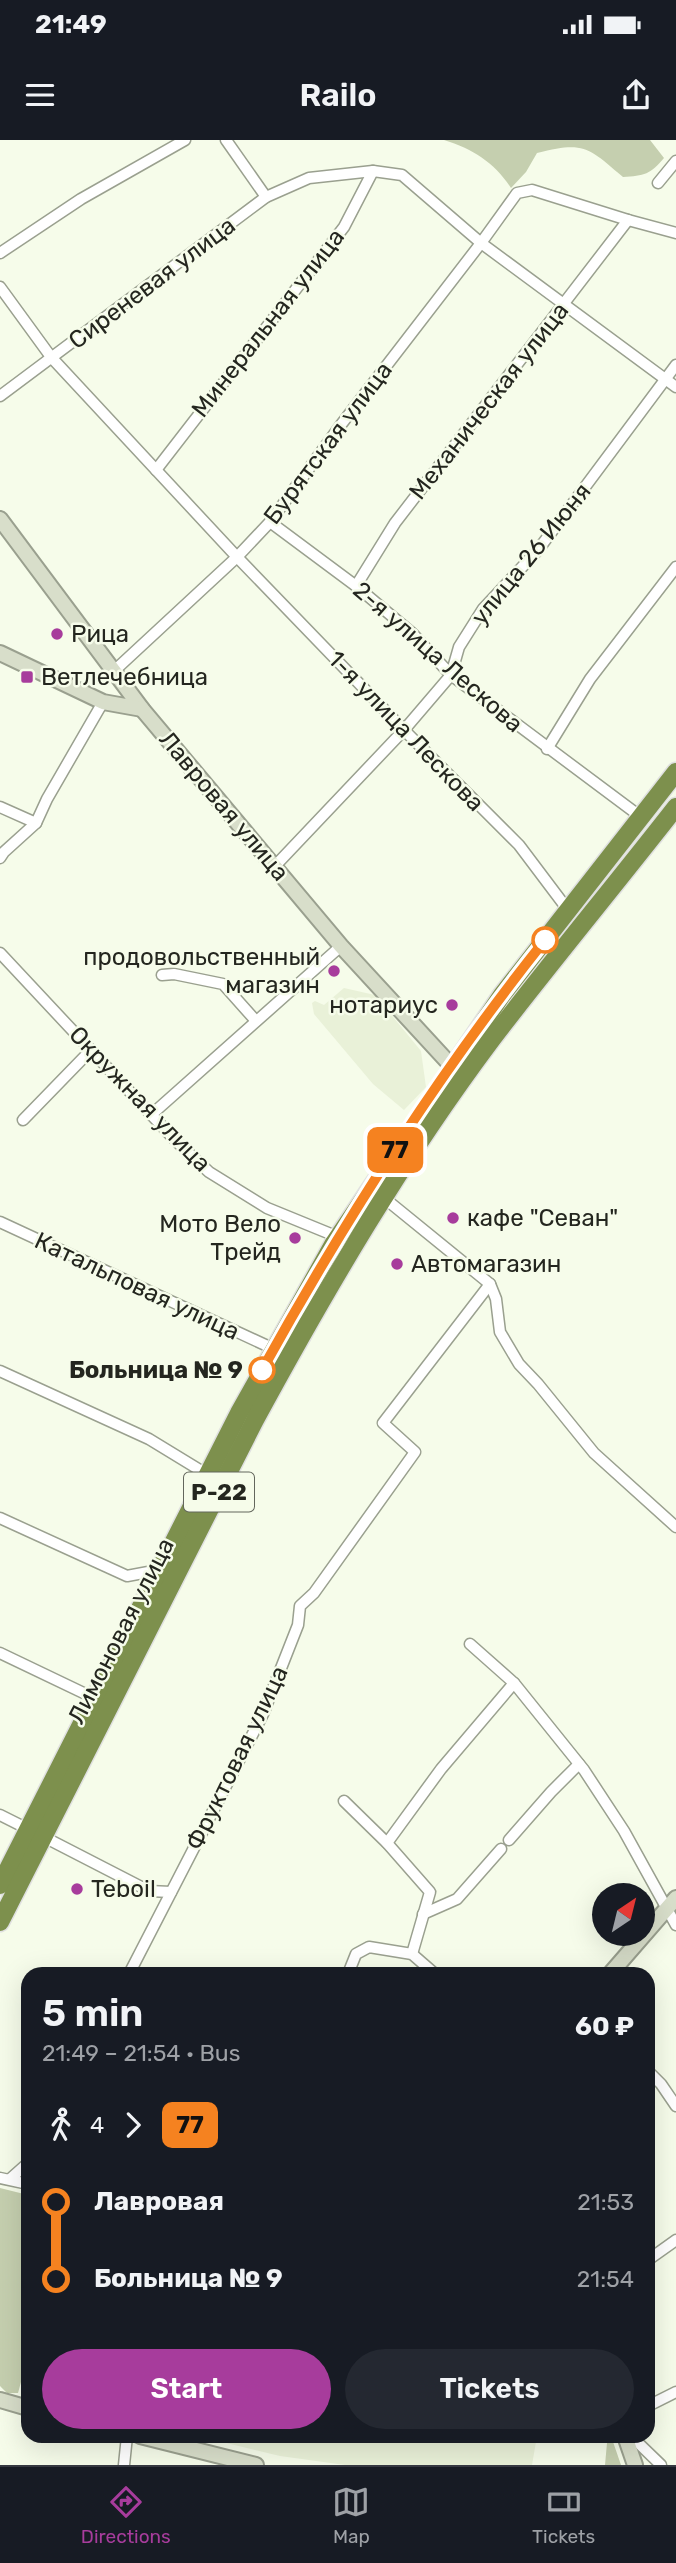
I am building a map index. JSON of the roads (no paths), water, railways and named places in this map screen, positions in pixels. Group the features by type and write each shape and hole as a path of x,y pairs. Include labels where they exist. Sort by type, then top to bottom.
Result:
{"highway":[{"name":"Р-22","path":"458,1073 502,995 676,772"},
{"name":"Р-22","path":"458,1073 508,1019 676,807"},
{"name":"Лимоновая улица","path":"0,1885 36,1833 295,1345 458,1073"},
{"name":"Лимоновая улица","path":"0,1922 94,1698 274,1349 338,1237 458,1073"}],"street":[{"path":"0,253 81,199 185,140"},
{"path":"226,140 266,197"},
{"path":"657,183 676,161"},
{"name":"Сиреневая улица","path":"0,396 266,197 309,178 373,171 402,175 481,243 676,387"},
{"name":"Минеральная улица","path":"156,470 344,227 373,171"},
{"name":"Бурятская улица","path":"114,671 237,557 270,522 517,193 532,190 628,220"},
{"path":"628,220 676,233"},
{"name":"Механическая улица","path":"356,586 395,523 628,220"},
{"name":"1-я улица Лескова","path":"0,287 51,357 237,557 519,845 568,910"},
{"name":"улица 26 Июня","path":"275,866 404,730 451,675 459,647 483,609 538,551 676,365"},
{"name":"Лавровая улица","path":"0,519 142,709 341,946 458,1073"},
{"name":"2-я улица Лескова","path":"270,522 356,586 412,633 451,675 640,817"},
{"path":"547,749 590,678 676,567"},
{"path":"0,653 103,702 142,709"},
{"path":"0,858 36,823 103,702"},
{"path":"0,807 36,823"},
{"path":"151,1115 341,946"},
{"name":"Окружная улица","path":"1,957 209,1172 267,1208 338,1237"},
{"path":"162,975 174,974 223,984 256,1021"},
{"path":"23,1119 91,1050"},
{"path":"383,1197 490,1284 496,1299 500,1332 519,1364 594,1453 676,1527"},
{"name":"Катальповая улица","path":"0,1222 274,1349"},
{"name":"Фруктовая улица","path":"133,1967 262,1714 298,1625 300,1606 314,1593 415,1452 383,1423 490,1284"},
{"path":"0,1371 149,1439 208,1475"},
{"path":"0,1518 127,1576 159,1570"},
{"path":"470,1644 514,1683 579,1764 656,1885 671,1903 676,1924"},
{"path":"0,1653 94,1698"},
{"path":"387,1843 441,1769 514,1683"},
{"path":"509,1840 579,1764"},
{"path":"344,1801 387,1843 430,1892 412,1954"},
{"path":"0,1815 149,1891 171,1892"},
{"path":"423,1914 457,1899 501,1849"},
{"path":"616,1967 671,1903"},
{"path":"351,1967 356,1954 364,1948 412,1954 427,1967"},
{"path":"655,2078 676,2106"},
{"path":"5,2178 21,2168"},
{"path":"655,2255 676,2240"},
{"path":"655,2402 676,2392"},
{"path":"0,2400 21,2406"},
{"path":"124,2465 126,2443"},
{"path":"168,2443 256,2465"},
{"path":"627,2443 635,2465"},
{"path":"638,2443 661,2465"}],"place":[{"name":"Рица","path":"57,634"},
{"name":"Ветлечебница","path":"27,677"},
{"name":"продовольственный магазин","path":"334,971"},
{"name":"нотариус","path":"452,1005"},
{"name":"кафе \"Севан\"","path":"453,1218"},
{"name":"Мото Вело Трейд","path":"295,1238"},
{"name":"Автомагазин","path":"397,1264"},
{"name":"Больница № 9","path":"262,1370"},
{"name":"Teboil","path":"77,1889"}]}
